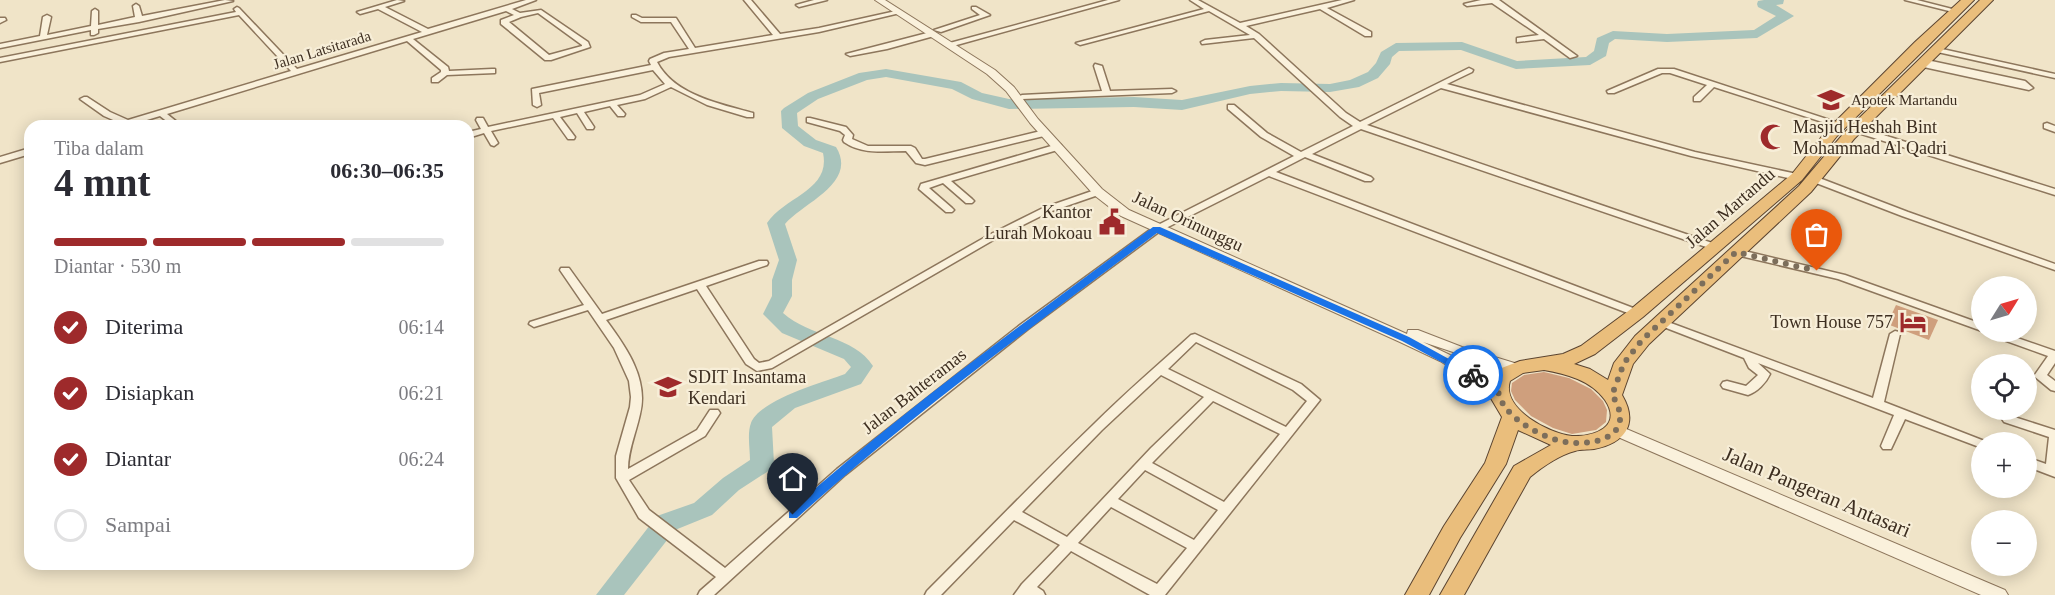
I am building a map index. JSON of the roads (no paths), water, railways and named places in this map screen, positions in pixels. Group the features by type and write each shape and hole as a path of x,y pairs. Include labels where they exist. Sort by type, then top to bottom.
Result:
{"highway":[{"name":"Jalan Martandu","path":"1868,107 1928,58 1987,0"},
{"name":"Jalan Martandu","path":"1544,364 1588,350 1636,313 1797,177 1868,107 1919,45 1963,5"},
{"name":"Jalan Martandu","path":"1612,395 1630,354 1660,322 1814,180 1848,127"},
{"path":"1452,595 1522,472 1532,464 1572,443 1606,438 1617,430 1622,420 1620,407 1612,395 1589,376 1563,367 1544,364 1516,368 1502,377 1498,390 1499,397 1512,417 1530,427 1572,443"},
{"path":"1417,595 1495,464 1512,417"}],"street":[{"name":"Jalan Latsitarada","path":"138,120 533,0"},
{"path":"747,0 778,37"},
{"path":"799,5 824,0"},
{"name":"Jalan Orinunggu","path":"879,0 897,13 954,43 992,72 1118,202 1160,227 1445,358 1498,390"},
{"name":"Jalan Orinunggu","path":"887,0 935,32"},
{"path":"954,43 1116,0"},
{"path":"1193,0 1256,36 1343,115 1358,125 1715,247"},
{"path":"1240,25 1351,0"},
{"path":"1467,4 1494,0 1544,38 1573,56"},
{"path":"1908,0 1963,5"},
{"path":"0,46 230,1 296,72"},
{"path":"360,12 401,1"},
{"path":"136,6 139,20"},
{"path":"379,7 426,31"},
{"path":"1321,7 1368,34"},
{"path":"506,8 519,15 538,11 586,47 548,57 504,22 519,15"},
{"path":"849,54 873,50 986,15 974,8"},
{"path":"1080,43 1210,9"},
{"path":"95,11 93,28 95,42"},
{"path":"0,60 240,13"},
{"path":"750,115 700,98 671,84 655,67 653,61 656,58 693,50 778,37 897,13"},
{"path":"634,16 641,20 673,20 693,50"},
{"path":"43,38 47,17"},
{"path":"1205,42 1256,36"},
{"path":"407,37 445,69 445,73"},
{"path":"1520,40 1544,38"},
{"path":"749,41 753,52"},
{"path":"1928,58 2022,83 2029,88 1928,58"},
{"path":"1928,58 2055,76"},
{"path":"1098,66 1107,93"},
{"path":"537,105 535,91 655,67"},
{"name":"Jalan Bahteramas","path":"705,595 841,472 928,401 1160,227 1469,70"},
{"path":"1611,91 1667,70 2055,192"},
{"path":"435,80 445,73 492,71"},
{"path":"474,133 648,95 671,84"},
{"path":"1697,99 1713,84"},
{"path":"1440,85 1694,154 1797,177"},
{"path":"1024,104 1107,93 1172,91"},
{"path":"84,99 121,120"},
{"path":"611,103 621,114"},
{"name":"Jalan Orinunggu","path":"1024,104 1045,132 1098,192 1125,213 1425,338 1516,368"},
{"path":"1230,107 1264,135 1304,155 1368,178"},
{"path":"579,110 590,127"},
{"path":"161,113 170,120"},
{"path":"555,115 571,137"},
{"path":"480,120 494,143"},
{"path":"810,120 843,129 849,135 847,140 854,145 875,150 908,148 919,161 926,162 1045,132"},
{"path":"949,210 924,189 928,184 1058,147"},
{"path":"0,160 24,153"},
{"path":"1268,172 1636,313"},
{"path":"945,180 969,201"},
{"path":"1814,180 2055,267"},
{"path":"700,285 753,364 763,367 875,306 992,237 1046,210 1098,192"},
{"path":"1736,252 1841,277 1971,324"},
{"path":"599,319 763,263"},
{"path":"565,270 629,364 635,382 637,398 621,460 622,478 639,507 662,529 725,576"},
{"path":"534,324 591,306"},
{"path":"1660,322 1971,440"},
{"path":"1877,405 1896,334"},
{"path":"932,595 1012,513 1159,369 1195,337 1297,387 1313,398 1309,408 1158,593 1012,513"},
{"path":"2019,342 2055,355 2040,376 2055,387"},
{"path":"1727,385 1748,391 1762,379 1764,374 1753,365 1749,356"},
{"path":"1159,369 1288,432"},
{"path":"1029,593 1069,544 1212,396"},
{"path":"622,478 701,433 714,413"},
{"path":"1887,446 1901,414"},
{"path":"2011,420 2054,435 2054,472 2037,465"},
{"name":"Jalan Pangeran Antasari","path":"1617,430 1999,595"},
{"path":"1144,464 1226,509"},
{"path":"1110,501 1196,547"}],"waterway":[{"path":"609,595 666,523 703,509 731,484 762,464 761,424 787,403 853,379 862,366 851,354 789,329 773,314 782,296 782,280 788,260 776,223 793,206 824,185 832,170 833,161 830,150 810,143 790,128 789,111 813,96 864,76 886,73 956,85 977,96 1009,104 1134,102 1182,105 1250,90 1281,87 1330,88 1354,84 1373,75 1383,64 1386,55 1396,47 1462,46 1516,65 1590,61 1601,53 1602,41 1613,35 1667,38 1757,34 1772,22 1787,16 1763,4 1778,1 1776,0"}],"place":[{"name":"Apotek Martandu","path":"1831,100"},
{"name":"Masjid Heshah Bint Mohammad Al Qadri","path":"1773,137"},
{"name":"Kantor Lurah Mokoau","path":"1112,222"},
{"name":"Town House 757","path":"1913,322"},
{"name":"SDIT Insantama Kendari","path":"668,387"}]}
